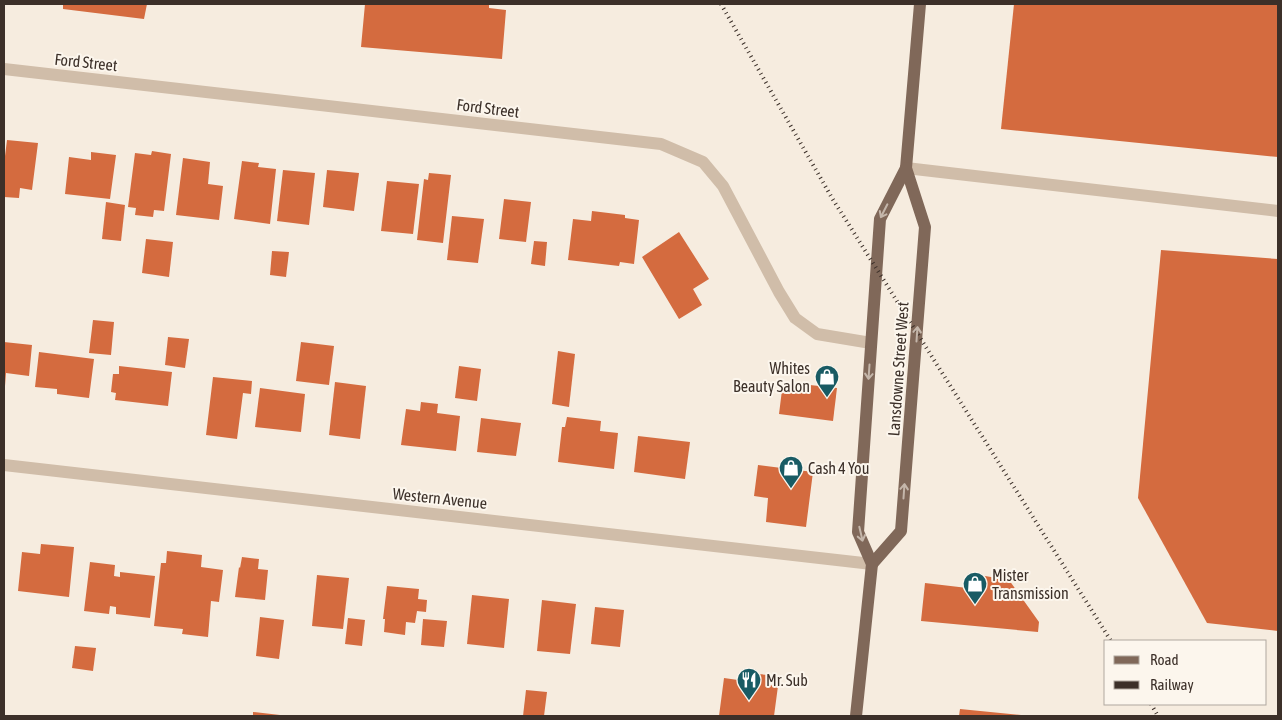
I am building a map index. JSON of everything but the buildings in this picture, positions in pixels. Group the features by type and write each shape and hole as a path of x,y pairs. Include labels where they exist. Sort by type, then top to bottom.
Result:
{"main road":[{"name":"Lansdowne Street West","path":"856,716 872,564 858,532 880,219 906,168 920,4"},
{"name":"Lansdowne Street West","path":"872,564 901,531 925,227 906,168"}],"street":[{"name":"Ford Street","path":"4,69 661,144 703,162 723,186 779,292 795,318 817,334 871,343"},
{"path":"906,168 1278,211"},
{"name":"Western Avenue","path":"4,465 872,564"}],"railway":[{"path":"721,4 832,198 1110,640"},
{"path":"1152,705 1158,716"}],"place":[{"name":"Whites Beauty Salon","path":"827,398"},
{"name":"Cash 4 You","path":"791,489"},
{"name":"Mister Transmission","path":"975,605"},
{"name":"Mr. Sub","path":"749,701"}]}
